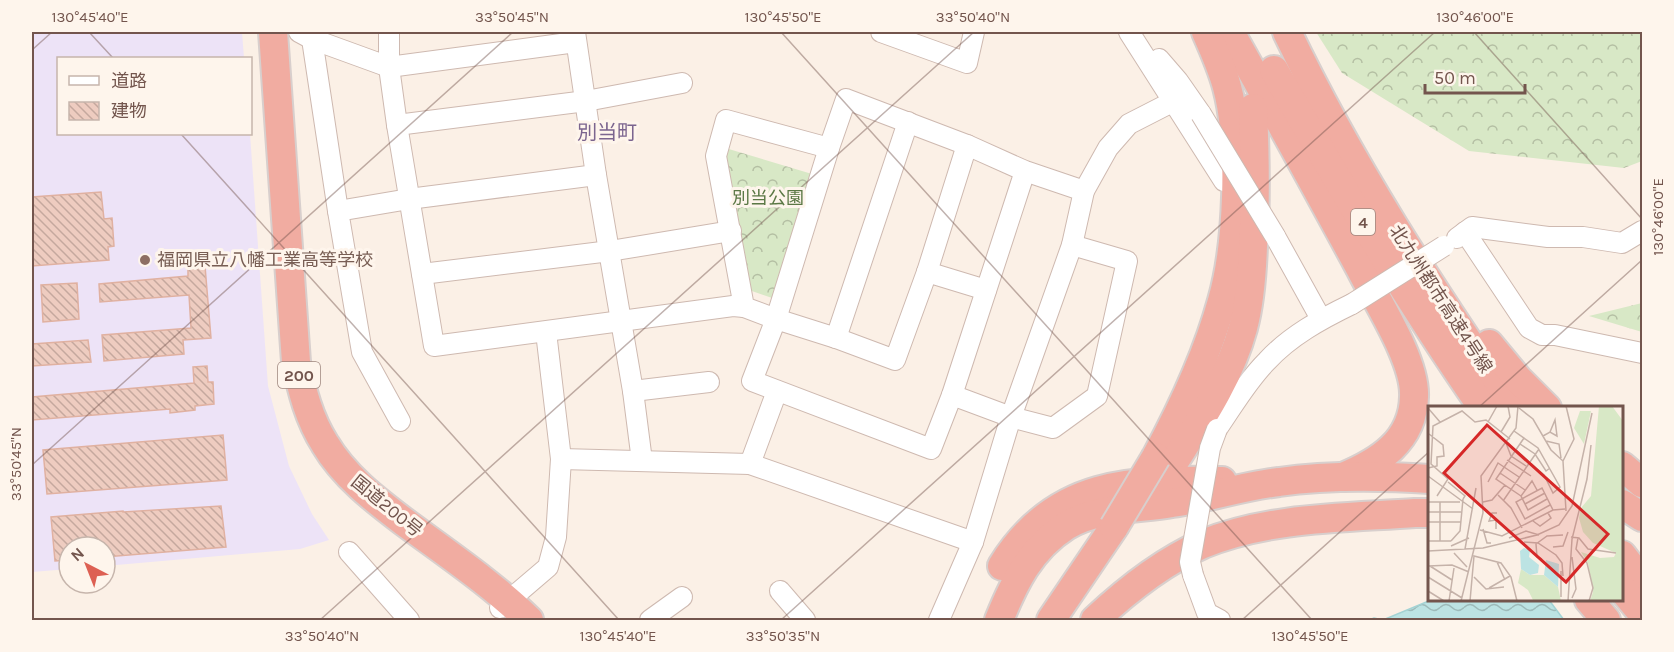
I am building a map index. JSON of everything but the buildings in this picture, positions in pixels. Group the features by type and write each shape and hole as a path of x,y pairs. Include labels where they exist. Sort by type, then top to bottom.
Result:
{"highway":[{"name":"国道200号","path":"260,32 283,367 297,425 312,454 333,480 357,503 506,610 529,621"},
{"name":"国道200号","path":"273,32 296,362 311,416 325,445 358,484 506,610"},
{"path":"1166,458 1223,300 1234,225 1236,186 1233,118 1225,80 1206,32"},
{"path":"1230,32 1397,338 1414,380 1414,399 1410,420 1400,439 1384,455 1365,468 1343,477"},
{"name":"北九州都市高速4号線","path":"1252,32 1360,217 1411,300 1482,406"},
{"name":"北九州都市高速4号線","path":"1287,32 1347,148 1383,209 1512,406"},
{"path":"1074,621 1124,527 1166,458 1220,387 1243,328 1249,295 1254,229 1253,108"},
{"path":"1347,148 1496,352 1518,379 1545,406"},
{"path":"1623,467 1642,483"},
{"path":"979,621 1002,566 1026,533 1058,507 1097,490 1176,480 1279,482 1343,477 1428,479"},
{"path":"999,621 1011,589 1021,571 1034,553 1067,525 1087,516 1173,503 1279,482"},
{"path":"1623,505 1642,517"},
{"path":"1095,621 1145,578 1203,544 1231,535 1259,527 1292,522 1415,513 1428,515"},
{"path":"1123,621 1170,582 1202,564 1261,543 1323,529 1428,515"},
{"path":"1051,621 1124,527"},
{"path":"1289,537 1428,529"},
{"path":"1623,556 1642,581"},
{"path":"1623,590 1642,613"},
{"path":"1568,601 1584,621"},
{"path":"1589,601 1606,621"}],"street":[{"path":"389,32 389,67 397,125 435,346 734,306 744,307 895,360 927,272 968,145"},
{"path":"891,33 967,63 974,32"},
{"path":"1129,32 1224,181"},
{"path":"1133,32 1178,81 1201,114 1275,236 1321,319"},
{"path":"305,35 389,67 575,37 633,391 642,462"},
{"path":"305,35 362,352 400,421"},
{"path":"397,125 586,101 682,83"},
{"path":"1025,171 952,395 931,448 752,381 776,320 846,99 968,145 1025,171 1084,191"},
{"path":"939,621 973,542 1011,417 1072,245 1084,191 1108,148 1129,124 1174,101"},
{"path":"744,307 716,156 726,120 829,148"},
{"path":"836,338 908,122"},
{"path":"338,211 409,199 596,175"},
{"path":"1220,621 1207,613 1190,562 1210,448 1217,429 1244,389 1283,346 1321,319 1352,304 1472,227 1548,237 1583,237 1622,243 1642,231"},
{"path":"422,274 610,251 730,231"},
{"path":"1465,232 1529,328 1542,334 1642,353"},
{"path":"952,395 1011,417 1053,429 1097,396 1127,261 1072,245"},
{"path":"927,272 986,290"},
{"path":"506,610 548,567 556,537 561,459 546,332"},
{"path":"633,391 709,382"},
{"path":"750,464 777,391"},
{"path":"561,459 750,464 973,542"},
{"path":"349,552 410,621"},
{"path":"780,591 806,621"},
{"path":"650,621 682,597"}],"shaded area":[{"name":"福岡県立八幡工業高等学校","path":"32,32 242,32 244,57 57,57 57,135 250,135 268,386 289,466 312,514 329,540 300,549 117,565 117,535 57,535 57,570 32,572"}],"green space":[{"path":"1316,32 1642,32 1642,161 1624,168 1469,151 1342,73"},
{"name":"別当公園","path":"722,147 812,174 775,299 749,290"},
{"path":"1642,303 1642,332 1589,316"}],"water":[{"path":"1429,601 1550,601 1564,620 1383,620"}],"place":[{"name":"福岡県立八幡工業高等学校","path":"145,260"}],"district":[{"name":"別当町","path":"607,132"}]}
